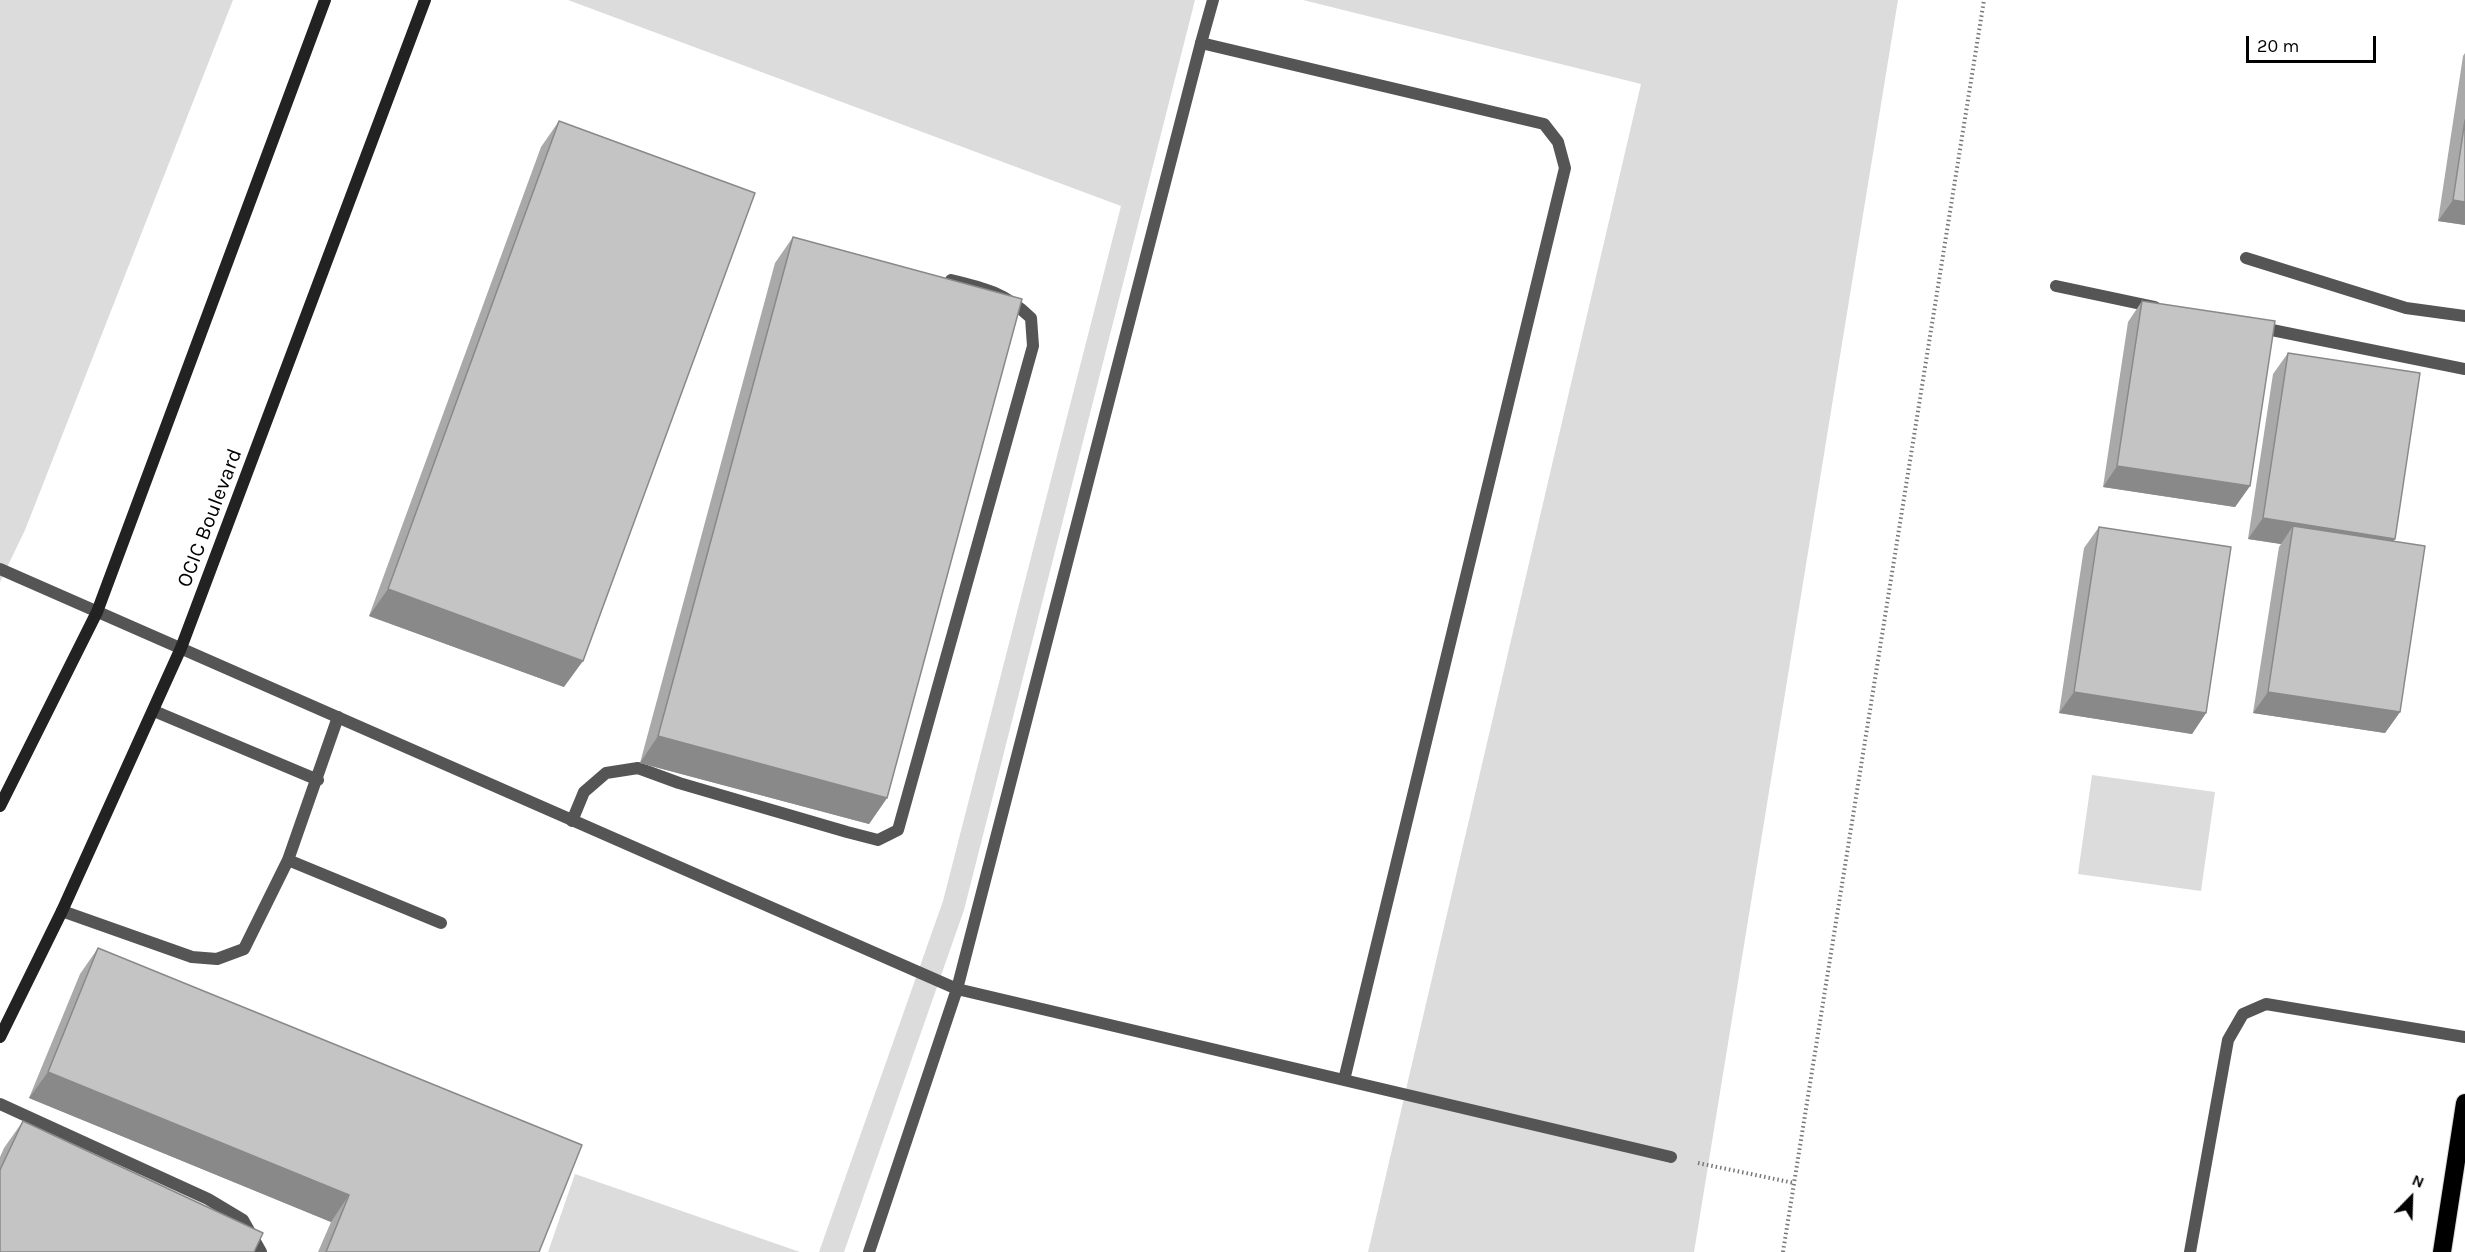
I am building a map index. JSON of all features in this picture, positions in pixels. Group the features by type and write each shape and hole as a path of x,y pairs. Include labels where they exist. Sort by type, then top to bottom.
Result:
{"highway":[{"path":"2442,1252 2465,1103"}],"street":[{"path":"0,806 97,612 326,0"},
{"name":"OCIC Boulevard","path":"0,1037 62,911 182,648 425,0"},
{"path":"869,1252 957,989 1213,0"},
{"path":"1201,43 1544,124 1558,142 1565,168 1344,1080"},
{"path":"2246,258 2406,308 2465,316"},
{"path":"572,820 584,792 606,773 638,768 679,783 878,840 898,830 1033,346 1031,318 1014,301 989,289 944,278"},
{"path":"2056,286 2173,310"},
{"path":"2243,324 2465,369"},
{"path":"0,569 957,989 1671,1157"},
{"path":"154,711 318,780"},
{"path":"62,911 192,957 217,959 244,949 288,860 318,780 338,717"},
{"path":"288,860 441,923"},
{"path":"2190,1252 2228,1040 2243,1014 2266,1004 2465,1037"},
{"path":"0,1104 207,1199 243,1220 261,1252"}],"path":[{"path":"1784,1252 1984,0"},
{"path":"1671,1157 1794,1183"}],"shaded area":[{"path":"0,0 233,0 25,530 0,582"},
{"path":"568,0 1195,0 964,910 844,1252 819,1252 943,901 1121,206"},
{"path":"1303,0 1898,0 1694,1252 1368,1252 1641,84"},
{"path":"2092,775 2215,792 2201,891 2078,874"},
{"path":"575,1174 800,1252 548,1252"}],"building":[{"path":"2465,120 2465,202 2453,200"},
{"path":"559,121 755,193 583,661 388,589"},
{"path":"793,237 1022,299 887,798 658,736"},
{"path":"2142,301 2275,321 2250,486 2117,466"},
{"path":"2288,353 2420,373 2395,539 2263,518"},
{"path":"2293,526 2425,546 2400,712 2268,692"},
{"path":"2099,527 2231,547 2206,713 2074,692"},
{"path":"98,948 582,1145 539,1252 326,1252 349,1195 48,1072"},
{"path":"23,1121 263,1233 254,1252 0,1252 0,1170"}]}
